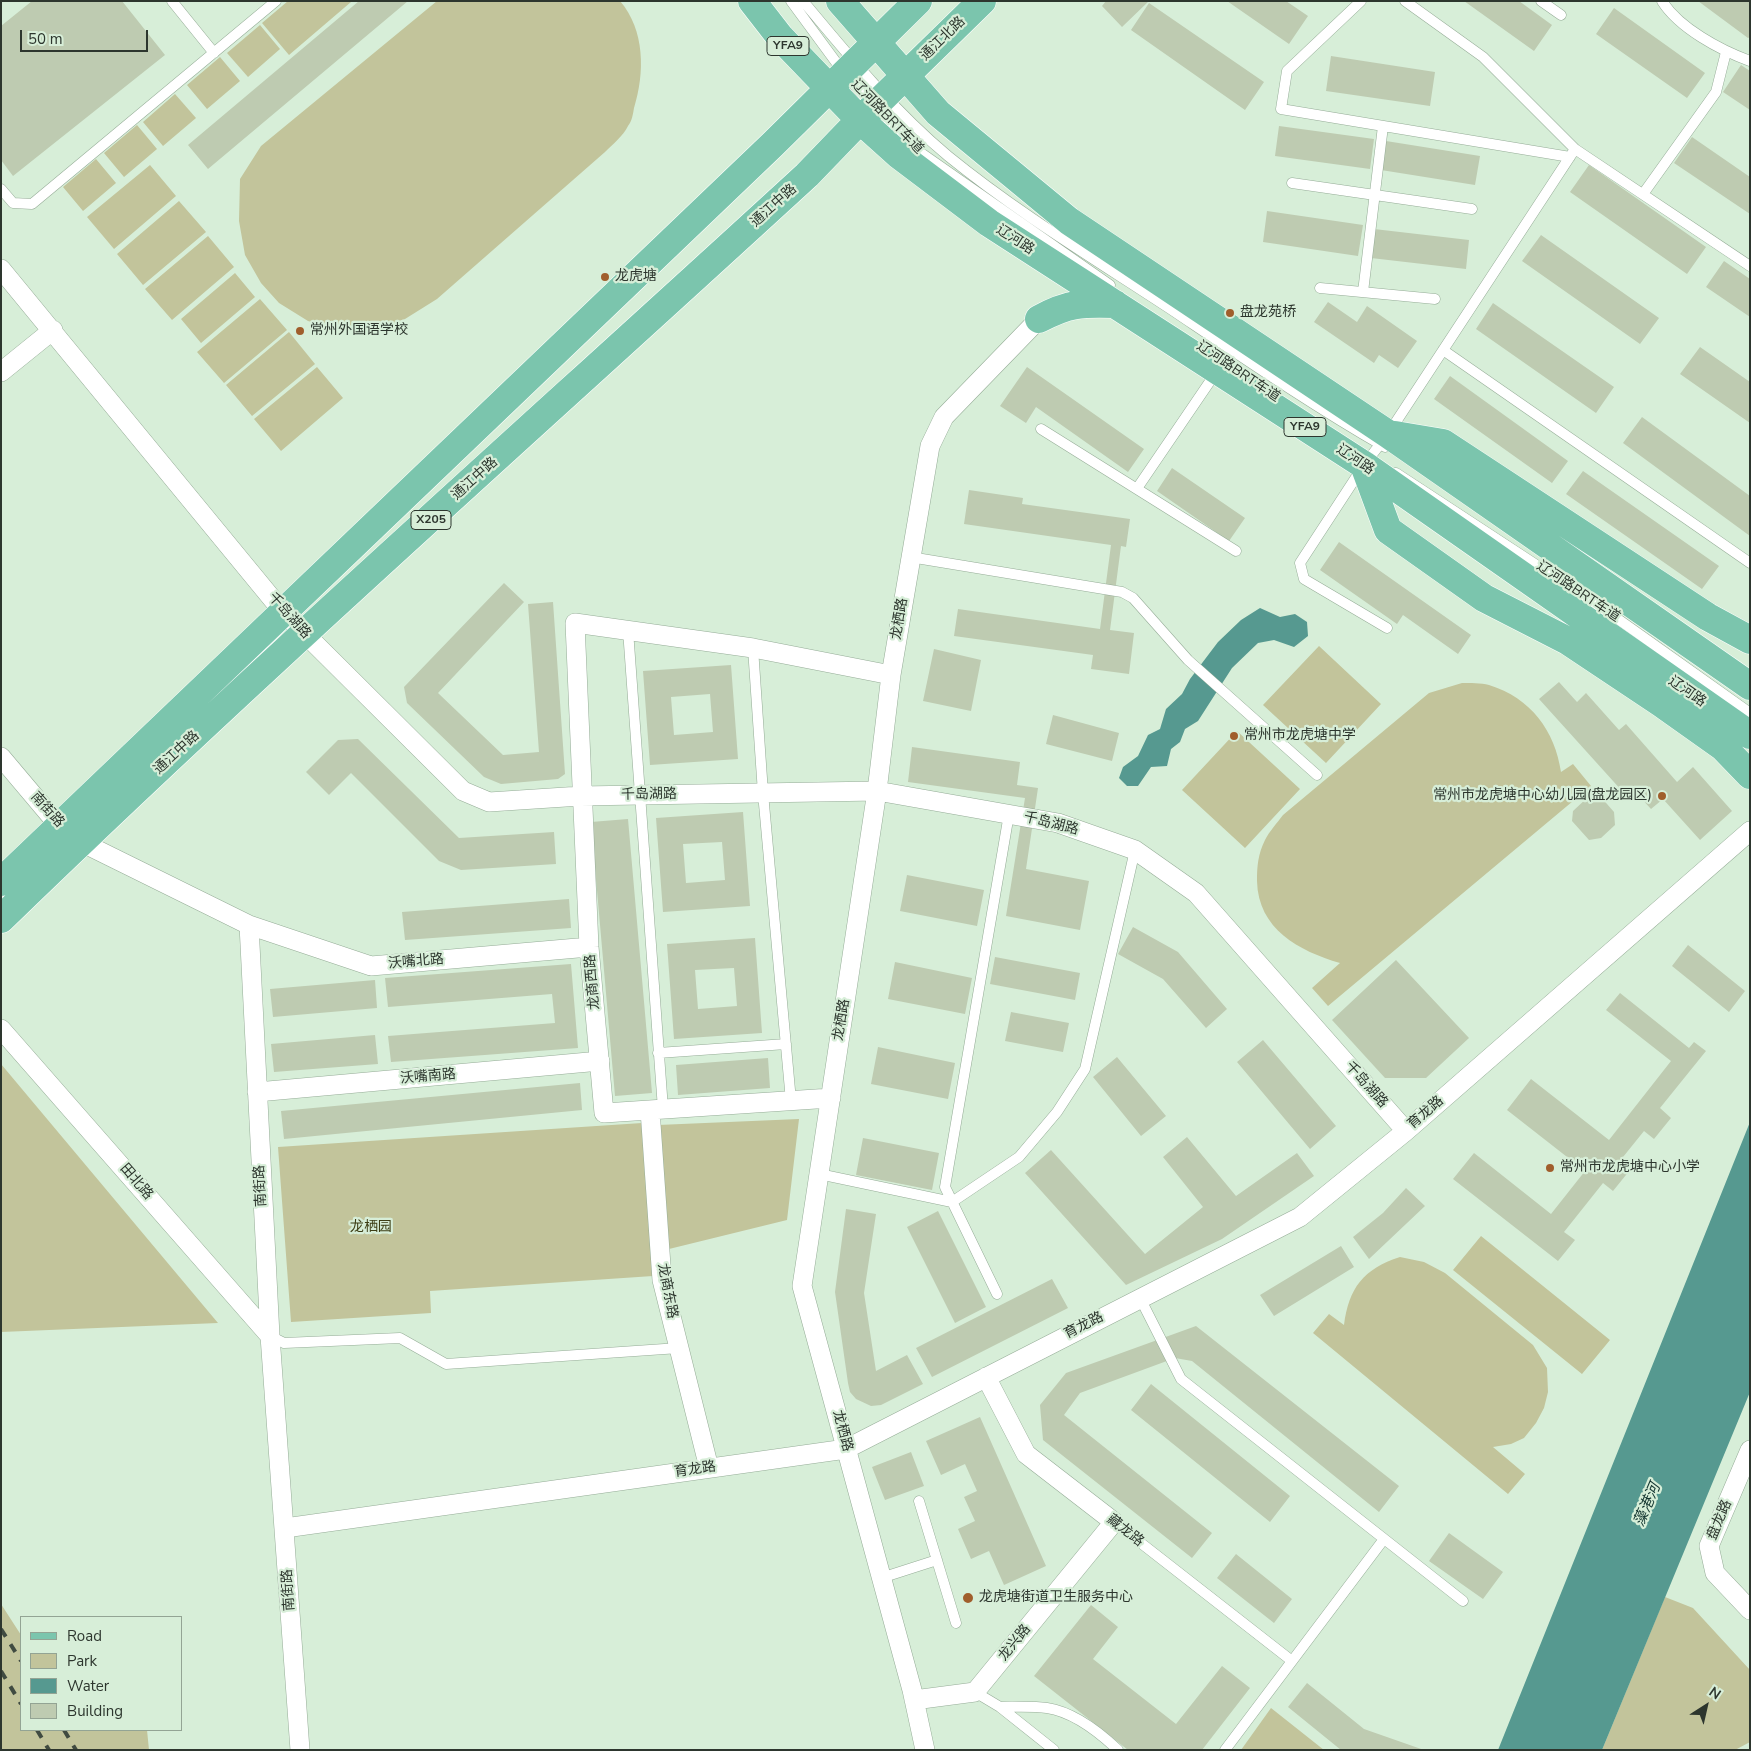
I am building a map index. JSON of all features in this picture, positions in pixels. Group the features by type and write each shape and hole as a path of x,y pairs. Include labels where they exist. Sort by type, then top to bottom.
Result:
{"main road":[{"name":"YFA9","path":"752,1 780,37 843,75 873,108"},
{"name":"YFA9","path":"840,1 904,76"},
{"path":"875,43 918,1"},
{"name":"通江北路","path":"873,108 982,1"},
{"name":"通江中路","path":"1,918 70,834 284,612 875,43"},
{"name":"辽河路","path":"904,76 938,113 1069,221 1383,452 1750,736"},
{"name":"通江中路","path":"1,882 70,834 305,635 807,176 873,108"},
{"name":"辽河路","path":"873,108 899,155 974,211 1036,253 1118,298 1218,371 1383,452 1746,690"},
{"path":"1036,253 1051,279 1051,298 1039,319"},
{"path":"1039,319 1062,307 1118,298"},
{"path":"1750,640 1708,617 1444,443 1383,452 1388,530 1484,598 1568,641 1661,703 1723,747 1750,775"}],"street":[{"name":"千岛湖路","path":"1,269 284,612 463,791 489,802 581,796 877,791 1058,822 1135,850 1196,893 1406,1131"},
{"name":"龙栖路","path":"926,1750 882,1578 802,1286 877,791 891,675 930,446 944,416 1039,319"},
{"path":"1,372 53,330"},
{"name":"龙商西路","path":"628,630 575,623 581,796 590,947 604,1113 831,1098"},
{"path":"628,630 754,648 891,675"},
{"name":"南街路","path":"1,757 70,834 249,925 270,1336 300,1750"},
{"name":"育龙路","path":"285,1528 846,1449 1300,1217 1406,1131 1750,831"},
{"name":"沃嘴北路","path":"249,925 371,966 590,947"},
{"name":"田北路","path":"1,1029 270,1336"},
{"name":"沃嘴南路","path":"257,1092 600,1061"},
{"name":"龙商东路","path":"656,1110 662,1280 709,1468"},
{"name":"藏龙路","path":"986,1377 1026,1454 1114,1522"},
{"name":"盘龙路","path":"1750,1450 1709,1546 1715,1573 1750,1610"},
{"name":"龙兴路","path":"975,1692 1114,1522"},
{"path":"914,1700 975,1692"}],"lane":[{"path":"172,1 214,53"},
{"path":"1,189 13,203 32,204 276,1"},
{"name":"辽河路BRT车道","path":"791,1 843,75 873,108 914,148 1118,298"},
{"name":"辽河路BRT车道","path":"803,1 843,75"},
{"path":"1362,1 1287,72 1281,109 1572,153"},
{"path":"1405,1 1483,57 1572,153 1643,194 1750,266"},
{"path":"1541,1 1561,15"},
{"path":"1662,1 1670,14 1726,52 1750,61"},
{"path":"1643,194 1716,92 1726,52"},
{"name":"辽河路BRT车道","path":"873,108 947,155 1030,216 1330,415 1383,452 1413,482 1592,601 1750,713"},
{"path":"1363,292 1384,126"},
{"path":"1387,628 1304,579 1300,563 1383,452 1443,350 1572,153"},
{"path":"1292,183 1472,209"},
{"path":"1320,288 1435,299"},
{"name":"辽河路BRT车道","path":"1195,343 1326,432 1383,452"},
{"path":"1443,350 1750,563"},
{"path":"1138,487 1218,371"},
{"path":"1041,429 1138,487 1236,551"},
{"path":"910,557 1122,592 1133,598 1188,660 1317,775"},
{"path":"628,630 638,795 658,1053 656,1110"},
{"path":"754,648 763,793 791,1100"},
{"path":"997,1294 945,1188 1009,814"},
{"path":"819,1174 952,1202 1019,1157 1057,1112 1085,1069 1135,850"},
{"path":"658,1053 786,1044"},
{"path":"1140,1298 1181,1379 1463,1601"},
{"path":"270,1336 284,1343 400,1338 446,1364 679,1348"},
{"path":"919,1502 956,1623"},
{"name":"藏龙路","path":"1114,1522 1292,1661"},
{"path":"1225,1750 1384,1539"},
{"path":"882,1578 938,1560"},
{"path":"975,1692 1000,1707 1054,1750"},
{"path":"1000,1707 1049,1708 1080,1720 1118,1750"}],"green space":[{"path":"288,1 351,2 289,55 262,23"},
{"path":"437,1 620,1 634,25 640,52 640,81 631,120 618,140 605,152 437,299 405,319 375,329 336,329 308,321 279,303 261,283 245,255 239,221 240,179 261,146"},
{"path":"260,25 280,49 248,77 227,53"},
{"path":"220,57 240,81 207,109 187,85"},
{"path":"175,94 196,118 163,146 143,122"},
{"path":"137,125 157,149 124,177 104,153"},
{"path":"96,159 116,183 83,211 63,187"},
{"path":"150,165 176,196 114,249 87,217"},
{"path":"179,201 206,232 143,285 117,254"},
{"path":"208,236 234,267 172,320 145,289"},
{"path":"235,273 255,297 201,343 181,319"},
{"path":"260,299 287,330 224,383 197,352"},
{"path":"289,332 315,364 252,416 226,385"},
{"path":"317,367 343,398 281,451 254,419"},
{"path":"1319,646 1381,704 1326,763 1263,705"},
{"path":"1462,683 1489,685 1517,698 1529,707 1547,730 1558,757 1561,772 1573,764 1591,786 1328,1006 1312,988 1340,963 1310,952 1284,936 1273,925 1259,898 1257,870 1263,845 1283,815 1429,693"},
{"path":"1237,731 1300,789 1245,848 1182,790"},
{"path":"1,1064 218,1323 1,1332"},
{"path":"799,1119 787,1220 669,1249 658,1125"},
{"name":"龙栖园","path":"642,1123 653,1276 430,1291 431,1313 291,1322 278,1147"},
{"path":"1481,1236 1610,1340 1582,1374 1453,1270"},
{"path":"1400,1257 1424,1262 1445,1273 1533,1345 1547,1368 1548,1392 1544,1408 1536,1423 1524,1438 1511,1444 1493,1447 1525,1474 1508,1494 1313,1333 1329,1314 1344,1325 1350,1300 1360,1282 1376,1267"},
{"path":"1665,1597 1693,1608 1750,1670 1750,1742 1735,1750 1602,1750"},
{"path":"1,1604 20,1633 20,1731 147,1731 149,1750 1,1750"},
{"path":"1271,1708 1324,1750 1241,1750"}],"water":[{"path":"1260,608 1280,617 1295,614 1307,622 1308,636 1294,647 1274,640 1258,643 1232,668 1198,721 1185,729 1180,742 1171,749 1167,766 1151,767 1138,786 1127,786 1119,778 1123,767 1138,756 1148,735 1160,729 1166,709 1182,694 1190,679 1218,642 1241,620"},
{"name":"藻港河","path":"1750,1122 1750,1392 1602,1750 1498,1750"}],"building":[{"path":"32,1 122,1 165,55 13,176 1,160 1,26"},
{"path":"359,1 408,1 208,169 188,145"},
{"path":"1106,1 1149,1 1122,27 1102,6"},
{"path":"1227,1 1286,1 1308,16 1289,44"},
{"path":"1464,1 1519,1 1552,25 1534,51"},
{"path":"1698,1 1750,1 1750,37 1748,38"},
{"path":"1149,3 1264,82 1245,110 1131,30"},
{"path":"1614,8 1705,73 1687,98 1596,34"},
{"path":"1331,56 1435,72 1430,106 1326,91"},
{"path":"1741,65 1750,71 1750,110 1723,92"},
{"path":"1279,126 1374,139 1370,169 1275,156"},
{"path":"1692,137 1750,177 1750,214 1674,163"},
{"path":"1386,141 1480,156 1475,185 1381,170"},
{"path":"1589,165 1706,247 1687,274 1570,192"},
{"path":"1267,211 1363,225 1358,256 1263,242"},
{"path":"1374,229 1469,240 1466,269 1371,258"},
{"path":"1541,235 1659,318 1640,344 1522,261"},
{"path":"1724,261 1750,279 1750,317 1706,287"},
{"path":"1328,302 1357,322 1367,306 1417,341 1398,368 1379,355 1374,363 1314,322"},
{"path":"1493,303 1614,387 1596,413 1476,329"},
{"path":"1700,347 1750,382 1750,423 1680,374"},
{"path":"1027,367 1144,449 1128,472 1036,407 1026,423 1000,406"},
{"path":"1450,376 1568,461 1552,483 1434,399"},
{"path":"1642,417 1750,496 1750,536 1623,443"},
{"path":"1172,468 1245,518 1229,541 1157,491"},
{"path":"1583,471 1719,566 1702,589 1566,494"},
{"path":"969,490 1023,498 1022,504 1130,519 1126,547 1121,546 1110,630 1134,633 1129,674 1091,669 1093,655 954,636 958,609 1100,629 1111,545 964,524"},
{"path":"1339,542 1471,635 1458,654 1403,615 1397,624 1320,570"},
{"path":"504,583 524,602 438,693 503,755 539,752 528,604 553,602 565,774 558,779 501,784 484,777 407,703 404,687"},
{"path":"934,649 981,660 971,711 923,701"},
{"path":"731,665 738,759 650,765 643,671","holes":["710,694 713,732 674,735 671,697"]},
{"path":"1559,682 1577,702 1586,693 1619,730 1626,724 1677,782 1693,767 1732,811 1700,840 1663,799 1651,809 1639,796 1632,802 1539,699"},
{"path":"1053,715 1119,733 1112,761 1046,744"},
{"path":"358,739 459,838 554,832 556,864 461,870 439,861 351,773 329,795 306,772 338,740"},
{"path":"912,747 1020,762 1017,785 1038,788 1026,869 1089,881 1080,930 1006,916 1025,798 908,782"},
{"path":"1600,796 1614,812 1615,825 1601,838 1589,840 1572,821 1573,811 1588,797"},
{"path":"743,812 750,906 663,912 656,818","holes":["722,842 725,880 686,883 683,844"]},
{"path":"628,819 652,1093 615,1096 591,822"},
{"path":"907,875 984,890 977,926 900,911"},
{"path":"569,899 571,928 405,940 402,912"},
{"path":"1133,927 1178,952 1227,1009 1206,1028 1163,979 1118,954"},
{"path":"755,938 762,1033 674,1039 667,944","holes":["734,968 737,1006 698,1009 695,970"]},
{"path":"1688,945 1745,991 1729,1012 1672,966"},
{"path":"995,957 1080,973 1075,1000 990,984"},
{"path":"1396,960 1469,1038 1426,1078 1385,1078 1332,1020"},
{"path":"895,962 972,978 965,1014 888,999"},
{"path":"571,964 578,1048 391,1062 388,1036 555,1023 552,994 388,1007 385,978"},
{"path":"375,980 377,1008 273,1017 270,989"},
{"path":"1620,993 1689,1048 1694,1042 1706,1051 1660,1108 1671,1118 1654,1139 1644,1131 1619,1162 1630,1170 1613,1191 1603,1183 1564,1232 1575,1240 1558,1261 1453,1179 1474,1153 1551,1214 1585,1171 1507,1110 1531,1079 1609,1140 1671,1061 1606,1010"},
{"path":"1011,1012 1069,1023 1063,1052 1005,1041"},
{"path":"375,1035 378,1064 274,1072 271,1044"},
{"path":"1263,1040 1336,1126 1310,1149 1237,1062"},
{"path":"878,1047 955,1063 948,1099 871,1084"},
{"path":"1117,1057 1166,1116 1141,1136 1093,1077"},
{"path":"768,1058 770,1088 678,1095 676,1065"},
{"path":"580,1083 582,1110 284,1139 281,1111"},
{"path":"1187,1137 1236,1196 1297,1153 1314,1176 1222,1239 1126,1285 1025,1173 1051,1150 1145,1254 1203,1207 1163,1157"},
{"path":"863,1138 939,1153 932,1190 856,1175"},
{"path":"1406,1188 1425,1206 1369,1259 1353,1237 1383,1213"},
{"path":"846,1209 876,1214 864,1293 876,1371 907,1355 923,1384 881,1405 871,1406 856,1399 850,1392 848,1383 835,1292"},
{"path":"938,1211 986,1307 955,1323 907,1227"},
{"path":"1341,1246 1354,1267 1274,1316 1260,1295"},
{"path":"1052,1279 1068,1308 932,1377 916,1348"},
{"path":"1196,1326 1399,1486 1379,1512 1192,1361 1175,1358 1080,1393 1064,1415 1212,1533 1192,1558 1043,1440 1040,1405 1066,1373"},
{"path":"1151,1384 1290,1496 1270,1522 1131,1410"},
{"path":"980,1417 1046,1566 1004,1585 989,1551 971,1559 958,1529 975,1521 964,1497 977,1491 965,1464 941,1475 926,1441"},
{"path":"911,1452 924,1486 885,1500 872,1467"},
{"path":"1449,1533 1503,1572 1483,1599 1429,1561"},
{"path":"1236,1554 1292,1599 1274,1623 1217,1578"},
{"path":"1091,1605 1118,1627 1093,1659 1176,1724 1222,1666 1250,1688 1202,1750 1128,1750 1034,1676"},
{"path":"1307,1683 1364,1729 1424,1750 1341,1750 1288,1707"}],"railway":[{"path":"1,1629 20,1659"},
{"path":"1,1671 20,1702"},
{"path":"38,1731 49,1750"},
{"path":"65,1731 76,1750"}],"place":[{"name":"龙虎塘","path":"605,277"},
{"name":"盘龙苑桥","path":"1230,313"},
{"name":"常州外国语学校","path":"300,331"},
{"name":"常州市龙虎塘中学","path":"1234,736"},
{"name":"常州市龙虎塘中心幼儿园(盘龙园区)","path":"1662,796"},
{"name":"常州市龙虎塘中心小学","path":"1550,1168"},
{"name":"龙虎塘街道卫生服务中心","path":"968,1598"}]}
